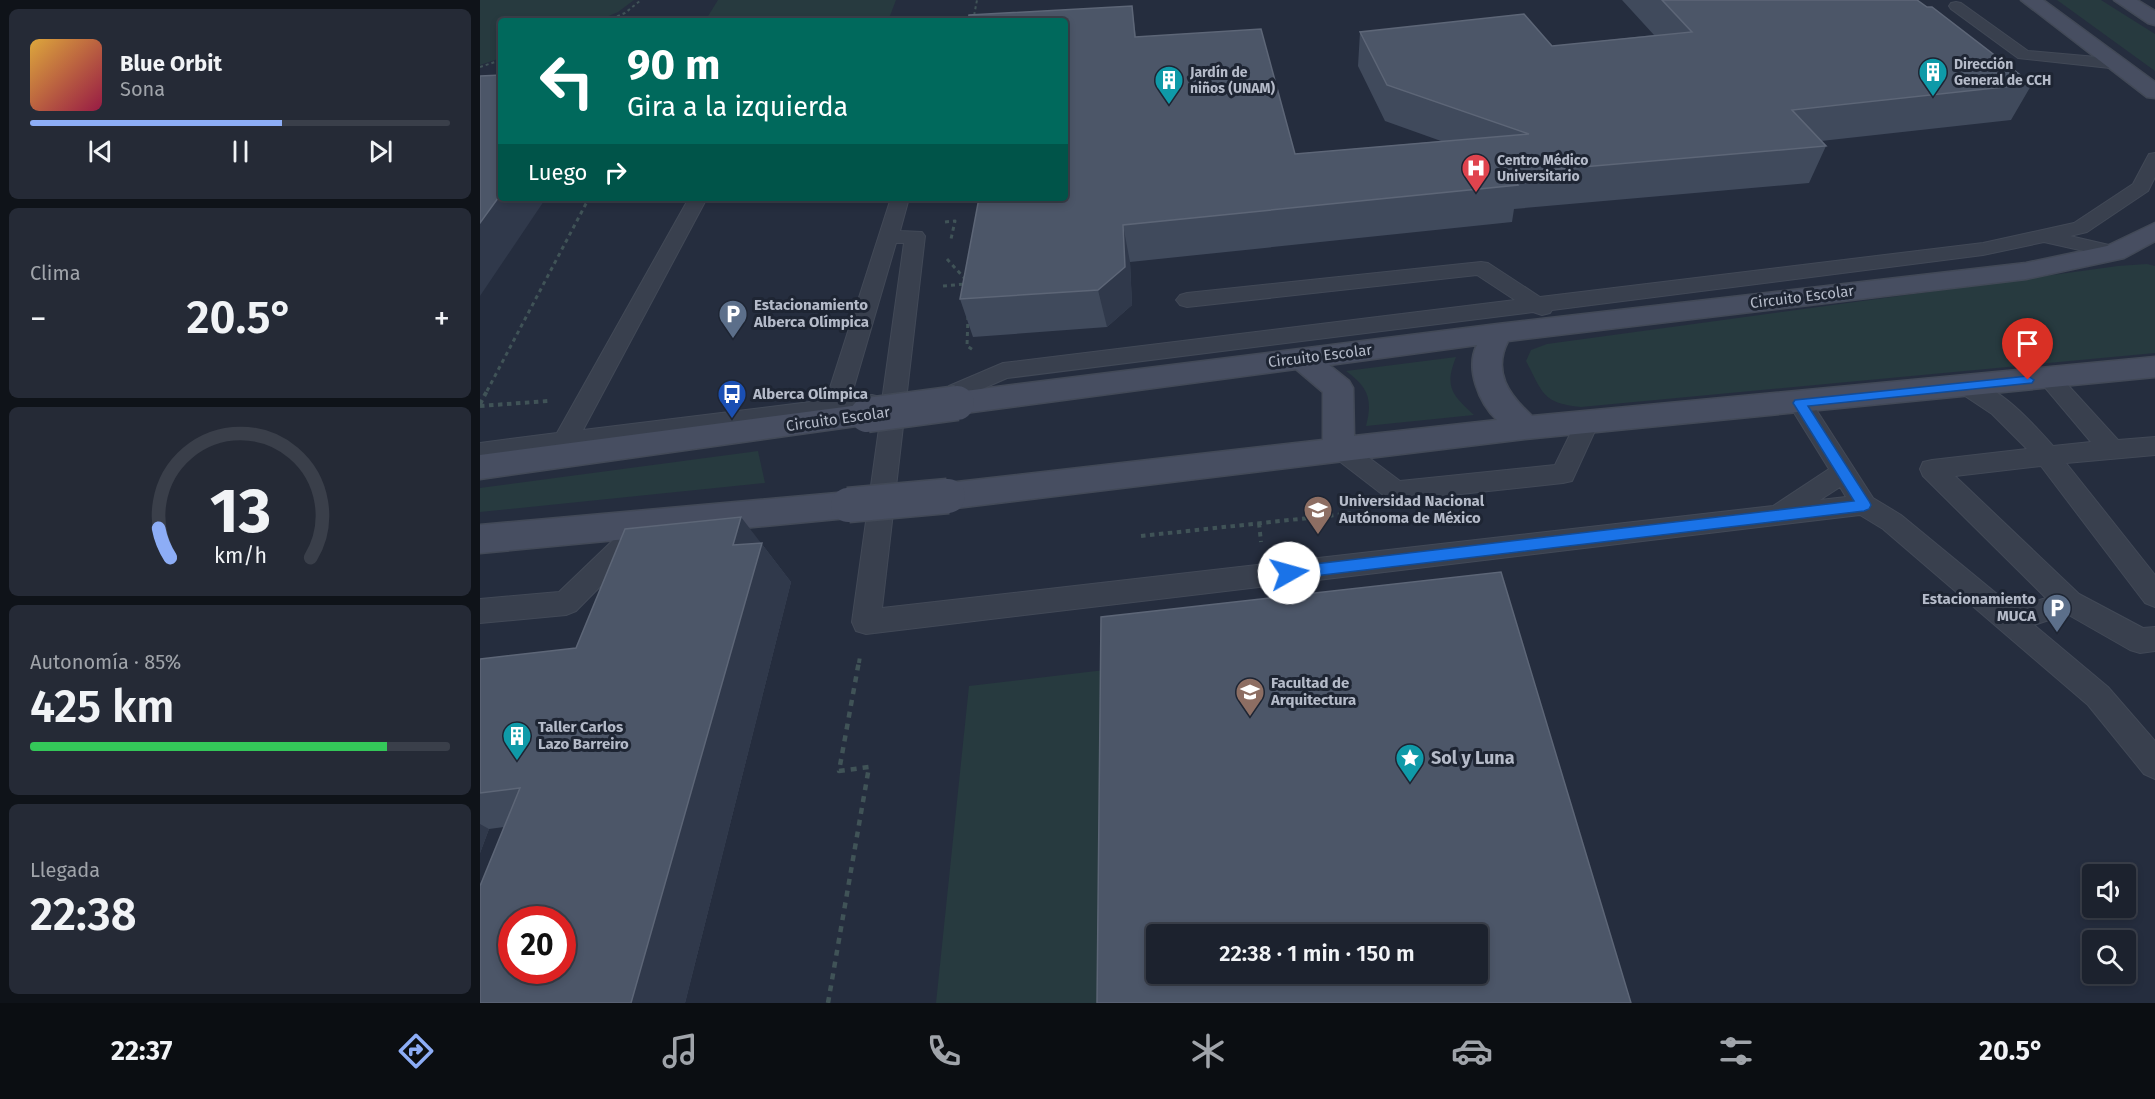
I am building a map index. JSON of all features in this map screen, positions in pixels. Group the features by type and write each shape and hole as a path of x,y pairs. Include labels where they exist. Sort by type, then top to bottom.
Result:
{"street":[{"path":"2031,0 2155,92"},
{"path":"2124,0 2155,18"},
{"name":"Circuito Escolar","path":"480,467 562,449 957,397 1302,359 1498,333 2026,271 2115,252 2155,231"},
{"path":"2115,252 2155,259"},
{"path":"1498,333 1488,352 1486,368 1500,405 1525,428"},
{"path":"1302,359 1338,388 1339,448"},
{"path":"480,538 646,525 948,496 1339,448 1525,428 2155,367"}],"lane":[{"path":"1956,6 2024,55 2125,69 2155,100"},
{"path":"957,397 1003,371 1983,249 2080,228 2141,187 2155,158"},
{"path":"480,452 562,449 696,201"},
{"path":"834,413 899,201"},
{"path":"889,233 915,236 866,622 1864,505"},
{"path":"2043,236 2115,252"},
{"path":"1187,300 1482,268 1567,325"},
{"path":"2048,378 2112,449"},
{"path":"1967,386 1981,393 2022,428 2048,457 2155,596"},
{"path":"1800,403 1864,505 1892,522 2098,696 2155,764"},
{"path":"1339,448 1396,491 1563,474 1587,422"},
{"path":"2155,446 1932,469 2069,602 2140,641 2155,639"},
{"path":"1777,516 1843,472"},
{"path":"480,612 566,603 646,525"},
{"path":"2010,621 2069,602"}],"path":[{"path":"613,18 625,13 641,0"},
{"path":"974,18 977,0"},
{"path":"480,67 498,61"},
{"path":"480,405 587,201"},
{"path":"889,233 955,221 951,240"},
{"path":"949,249 947,259 969,284"},
{"path":"968,315 967,346 1003,371"},
{"path":"480,405 588,398"},
{"path":"1141,536 1375,511"},
{"path":"828,1003 869,767 839,771 855,688"}],"green space":[{"path":"480,0 634,0 618,12 604,18 498,18 498,59 480,65"},
{"path":"718,0 896,0 889,18 707,18"},
{"path":"2057,0 2101,0 2155,34 2155,71"},
{"path":"2147,264 2155,266 2155,353 1581,407 1558,403 1545,394 1526,361 1531,350 1547,344 2118,266"},
{"path":"1456,357 1452,367 1452,390 1460,402 1474,415 1366,426 1369,408 1367,394 1364,388 1346,371"},
{"path":"758,451 765,483 480,512 480,488"},
{"path":"1113,669 1113,1003 936,1003 969,686"}],"building":[{"path":"1662,0 1917,0 1927,7 1932,7 2032,84 1792,110 1826,146 1513,173 1518,185 1123,225 1125,267 1098,290 960,299 978,201 1068,201 1068,18 968,18 969,15 1132,6 1135,37 1261,29 1295,154 1529,134 1387,85 1360,32 1524,14 1552,46 1692,32"},
{"path":"498,75 498,198 480,223 480,76"},
{"path":"741,517 733,545 762,543 631,1003 480,1003 480,886 520,788 480,793 480,659 576,648 625,529"},
{"name":"Facultad de Arquitectura","path":"1501,572 1631,1003 1097,1003 1101,617"}],"place":[{"name":"Dirección General de CCH","path":"1933,98"},
{"name":"Jardín de niños (UNAM)","path":"1169,106"},
{"name":"Centro Médico Universitario","path":"1476,194"},
{"name":"Estacionamiento Alberca Olímpica","path":"733,340"},
{"name":"Alberca Olímpica","path":"732,420"},
{"name":"Universidad Nacional Autónoma de México","path":"1318,536"},
{"name":"Estacionamiento MUCA","path":"2057,634"},
{"name":"Facultad de Arquitectura","path":"1250,718"},
{"name":"Taller Carlos Lazo Barreiro","path":"517,762"},
{"name":"Sol y Luna","path":"1410,784"}],"route":[{"path":"1289,573 1864,505 1800,403 2028,380"}]}
